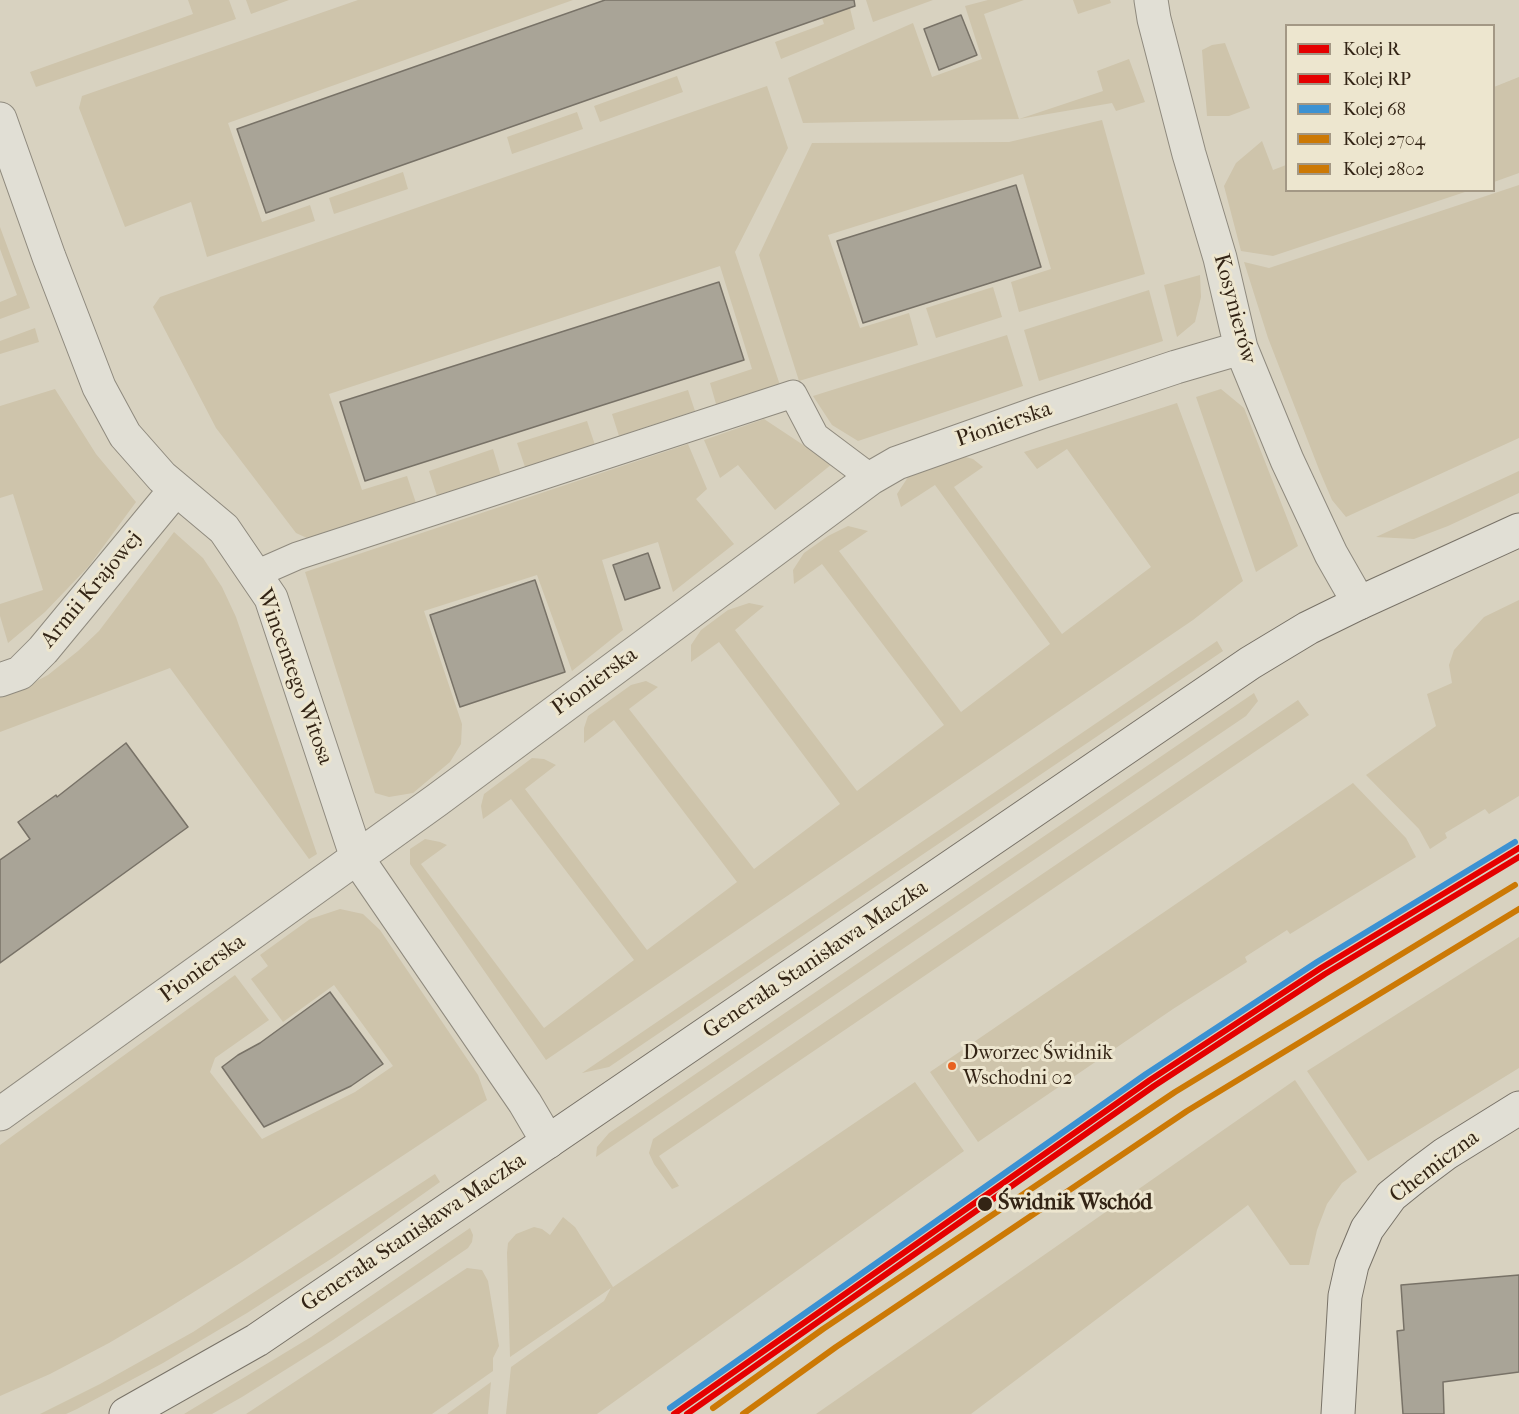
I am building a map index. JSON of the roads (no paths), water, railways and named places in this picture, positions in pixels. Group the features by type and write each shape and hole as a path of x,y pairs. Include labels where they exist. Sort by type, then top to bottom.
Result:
{"street":[{"name":"Kosynierów","path":"1151,0 1189,154 1220,258 1241,348 1287,460 1331,554 1359,603"},
{"name":"Wincentego Witosa","path":"0,118 53,268 99,387 125,435 162,477 224,529 271,598 357,858 525,1103 548,1142"},
{"name":"Pionierska","path":"0,1114 437,800 871,478 897,462 1031,415 1241,348"},
{"name":"Armii Krajowej","path":"0,680 20,673 43,650 176,489"},
{"name":"Generała Stanisława Maczka","path":"126,1414 257,1340 1250,663 1308,628 1519,530"},
{"name":"Chemiczna","path":"1338,1414 1345,1296 1352,1265 1367,1229 1391,1196 1417,1175 1445,1154 1519,1108"}],"lane":[{"path":"256,574 297,556 793,394 815,436 871,478"}],"rail line":[{"name":"68","path":"670,1408 1146,1074 1317,962 1515,842"},
{"name":"R","path":"674,1414 1150,1080 1321,968 1519,848"},
{"name":"RP","path":"687,1414 1154,1086 1325,974 1519,857"},
{"name":"2704","path":"713,1408 823,1329 1175,1092 1515,885"},
{"name":"2802","path":"743,1414 836,1347 1187,1111 1519,909"}],"place":[{"name":"Dworzec Świdnik Wschodni 02","path":"952,1066"},
{"name":"Świdnik Wschód","path":"985,1204"}]}
